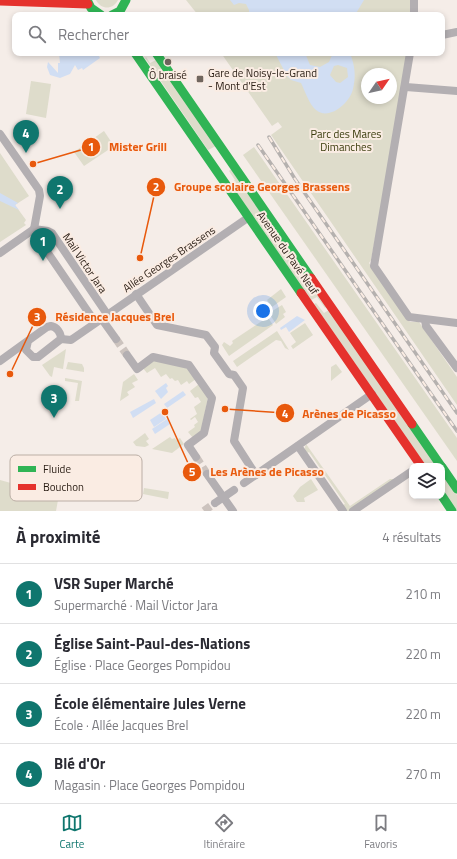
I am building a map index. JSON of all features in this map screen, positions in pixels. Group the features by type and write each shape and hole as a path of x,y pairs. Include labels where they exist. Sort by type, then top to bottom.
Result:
{"main road":[{"path":"0,1 88,2 94,12"},
{"path":"116,12 125,4"},
{"name":"Avenue du Pavé Neuf","path":"137,56 419,463"},
{"name":"Avenue du Pavé Neuf","path":"158,56 439,463"},
{"name":"Avenue du Pavé Neuf","path":"445,471 457,489"},
{"path":"444,499 452,511"}],"street":[{"path":"414,0 414,12"},
{"path":"445,34 457,32"},
{"path":"410,56 406,86 374,266 409,317 457,323"},
{"path":"406,86 457,91"},
{"path":"0,134 40,193 34,229 0,253"},
{"name":"Allée Georges Brassens","path":"61,339 71,340 249,217"},
{"name":"Mail Victor Jara","path":"34,229 37,236 116,339"},
{"name":"Mail Victor Jara","path":"34,229 52,233 101,318"},
{"path":"136,294 157,325 206,335 215,348 214,352 230,374 234,375 243,388 234,441 256,475"},
{"path":"425,320 426,326 457,368"},
{"path":"0,361 51,326 59,330 61,339 38,357 33,357 26,350 28,342"},
{"path":"127,356 136,369 153,357 189,365 204,386 212,398 204,433 188,445 196,457"},
{"path":"244,483 372,394"},
{"path":"298,446 343,511"},
{"path":"353,511 409,473"},
{"path":"207,474 233,511"},
{"path":"215,503 234,490"}],"green space":[{"path":"96,0 118,0 113,6 107,8 101,6"},
{"path":"186,0 414,0 414,12 196,12"},
{"name":"Parc des Mares Dimanches","path":"223,56 409,56 371,260 369,263 410,322 419,322 457,377 457,405 271,135 282,127 278,122 272,126"},
{"path":"146,57 150,63 156,60 216,146 208,150 145,58"},
{"path":"31,81 51,84 46,118 26,114"},
{"path":"104,131 114,146 84,166 74,152"},
{"path":"254,147 457,438 457,461 243,155"},
{"path":"0,153 29,196 15,205 26,220 24,223 26,225 0,242"},
{"path":"231,169 326,307 325,308 317,297 311,300 230,183 235,180 229,171"},
{"path":"281,289 286,297 272,307 267,300"},
{"path":"316,303 324,313 329,310 435,463 424,463 314,304"},
{"path":"282,305 286,312 283,314 285,317 276,324 269,313"},
{"path":"260,306 273,325 229,356 222,345 224,342 230,346 233,343 232,341 262,321"},
{"path":"305,323 313,335 293,349 291,346 296,342 290,333"},
{"path":"277,331 289,350 285,348 281,341 276,340 237,367 233,361"},
{"path":"66,349 63,369 54,367 52,377 50,376 42,365"},
{"path":"153,360 187,367 196,379 189,384 187,381 181,385 178,380 175,381 172,378 170,379 166,374 161,377 155,368 147,373 142,367"},
{"path":"68,362 82,364 84,372 66,369"},
{"path":"336,364 342,372 331,381 331,367"},
{"path":"134,374 138,380 132,383 135,387 127,392 129,395 120,401 123,382"},
{"path":"65,378 82,381 79,401 75,401 78,383 65,381"},
{"path":"199,384 208,397 201,432 193,438 188,432 195,427 194,425 198,422 195,417 191,420 190,419 197,414 194,407 201,402 198,397 195,398 190,391"},
{"path":"145,433 149,439 146,441 149,445 145,447 136,446 133,442"},
{"path":"170,437 172,439 175,438 176,440 180,438 184,444 172,453 152,449"},
{"path":"306,444 350,506 390,479 395,479 350,511 346,511 341,506 345,504 309,452 305,454 304,450"},
{"path":"445,477 457,495 457,511 445,493"},
{"path":"311,479 318,490 304,498 305,502 297,502 293,496 300,487"},
{"path":"0,480 10,483 10,501 58,501 56,511 0,511"},
{"path":"144,488 169,492 168,499 143,494"}],"water":[{"path":"230,0 364,0 357,12 249,12 246,4 239,3 234,5"},
{"path":"59,56 99,56 100,58 83,70 82,68 78,70 75,65 70,74 60,78 50,75 47,67 48,62 58,73 58,63 60,63"},
{"path":"277,56 306,56 310,65 320,67 329,62 332,56 351,56 355,75 353,89 348,100 333,112 321,113 316,110 309,101 301,83 291,80 287,76","holes":["338,65 347,68 348,77 340,83 336,82 330,75 334,66"]},
{"path":"0,193 18,203 15,205 19,210 0,201"},
{"path":"297,316 305,320 289,332 286,327 281,330 280,328"},
{"path":"166,383 168,386 166,388 168,392 161,399 155,391"},
{"path":"183,391 186,395 167,408 164,404"},
{"path":"154,399 156,403 133,418 130,412"},
{"path":"162,412 166,419 154,427 150,420"},
{"path":"167,419 170,424 155,434 152,429"}],"tunnel":[{"path":"116,339 127,355"},
{"path":"196,457 207,474"},
{"path":"204,511 215,503"}],"railway":[{"path":"269,137 295,179 457,413"},
{"path":"258,145 457,431"}],"traffic: fast":[{"path":"87,0 91,8 97,12"},
{"path":"118,12 126,0"},
{"path":"137,56 301,293"},
{"path":"158,56 311,278"},
{"path":"412,424 439,463"},
{"path":"445,471 457,489"},
{"path":"444,499 452,511"}],"traffic: jam":[{"path":"0,1 88,4"},
{"path":"311,278 412,424"},
{"path":"301,293 419,463"}],"place":[{"name":"Ô braisé","path":"168,62"},
{"name":"Gare de Noisy-le-Grand - Mont d'Est","path":"200,79"},
{"name":"Blé d'Or","path":"26,153"},
{"name":"Mister Grill","path":"33,164"},
{"name":"Église Saint-Paul-des-Nations","path":"60,209"},
{"name":"Groupe scolaire Georges Brassens","path":"140,258"},
{"name":"VSR Super Marché","path":"43,261"},
{"name":"Résidence Jacques Brel","path":"10,374"},
{"name":"Arènes de Picasso","path":"225,409"},
{"name":"Les Arènes de Picasso","path":"165,412"},
{"name":"École élémentaire Jules Verne","path":"54,418"}]}
